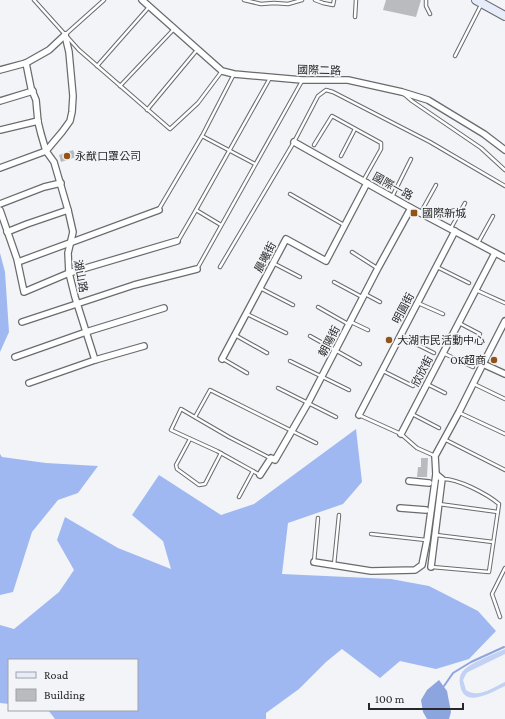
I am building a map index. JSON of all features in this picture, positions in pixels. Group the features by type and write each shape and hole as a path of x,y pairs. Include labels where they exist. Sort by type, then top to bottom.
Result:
{"street":[{"name":"國際二路","path":"142,0 222,71 234,74 302,80 348,80 402,92 428,100 484,134 505,150"},
{"path":"479,2 505,16"},
{"path":"0,70 26,63 49,50 65,35 69,52 73,96 70,121 46,151 0,168"},
{"name":"湖山路","path":"26,63 36,100 38,121 46,151 54,162 68,210 73,232 67,264 77,304 96,360"},
{"path":"0,101 33,91"},
{"path":"0,130 38,121"},
{"name":"國際一路","path":"294,142 505,258"},
{"name":"晨曦街","path":"222,359 286,239 326,261 365,182"},
{"path":"0,204 44,187 61,183"},
{"name":"朝陽街","path":"260,475 271,458 275,460 292,432 378,268 412,208"},
{"path":"0,210 18,262 24,292 69,274 177,241"},
{"path":"7,232 68,210"},
{"path":"18,262 159,210"},
{"name":"明圓街","path":"359,415 436,267 453,230"},
{"name":"欣欣街","path":"401,434 495,253"},
{"path":"22,322 134,285 197,269"},
{"path":"15,357 86,332 164,308"},
{"path":"314,562 371,571 415,570 422,565 436,474 435,456 505,321"},
{"path":"29,383 96,360 144,346"},
{"path":"483,364 505,374"},
{"path":"431,567 442,479 436,474"},
{"path":"409,481 429,483"},
{"path":"400,508 426,510"}],"lane":[{"path":"34,0 65,35 97,66 170,129 198,103 222,71"},
{"path":"65,35 104,0"},
{"path":"244,0 261,4 288,4 302,0"},
{"path":"315,0 333,4 334,0"},
{"path":"355,17 356,0"},
{"path":"426,0 426,6 430,14"},
{"path":"455,56 479,2"},
{"path":"97,66 149,7"},
{"path":"120,86 174,29"},
{"path":"147,110 198,50"},
{"path":"159,210 202,136 234,74"},
{"path":"177,241 196,210 270,77"},
{"path":"197,269 302,80"},
{"path":"220,267 294,142 318,96 326,90 333,92 430,142 505,186"},
{"path":"402,92 412,101 481,148 505,170"},
{"path":"314,145 332,116 381,143 381,149 365,182"},
{"path":"341,156 356,128"},
{"path":"202,136 255,164"},
{"path":"392,197 411,159"},
{"path":"421,213 436,185"},
{"path":"290,194 344,225"},
{"path":"453,230 465,203"},
{"path":"196,210 222,225"},
{"path":"478,244 493,216"},
{"path":"352,252 378,268"},
{"path":"273,263 300,277"},
{"path":"436,267 468,284"},
{"path":"334,282 363,296 380,302"},
{"path":"260,288 293,305"},
{"path":"476,290 505,303"},
{"path":"417,303 444,314"},
{"path":"318,307 368,330"},
{"path":"246,314 286,333"},
{"path":"459,323 480,334"},
{"path":"235,335 267,352"},
{"path":"310,336 360,364"},
{"path":"400,336 434,353"},
{"path":"443,353 472,367"},
{"path":"222,359 247,373"},
{"path":"290,361 349,390"},
{"path":"382,370 413,386"},
{"path":"427,384 445,393"},
{"path":"473,384 505,399"},
{"path":"278,388 336,417"},
{"path":"195,417 210,390 316,444"},
{"path":"260,475 221,453 171,430 181,409 229,437 271,458"},
{"path":"459,412 505,434"},
{"path":"411,414 439,428"},
{"path":"359,415 401,434 417,448 435,456"},
{"path":"190,439 176,465 177,469 186,477 199,485 205,484 221,453"},
{"path":"444,439 505,470"},
{"path":"239,496 253,471"},
{"path":"431,567 489,572 499,504 467,486 449,478 442,479"},
{"path":"439,504 498,512"},
{"path":"334,566 339,515"},
{"path":"314,562 318,518"},
{"path":"371,534 427,540"},
{"path":"435,535 494,542"},
{"path":"500,617 492,594 497,581 505,568"}],"shaded area":[{"path":"0,253 5,272 9,332 0,352"},
{"path":"356,429 362,482 343,504 288,523 282,574 391,579 429,586 478,611 496,631 469,659 436,669 400,661 380,678 342,649 326,662 299,689 266,713 266,719 55,719 49,711 138,711 138,659 8,659 8,704 0,703 0,625 14,629 59,592 74,570 57,540 65,517 118,548 171,569 163,541 132,515 159,475 221,515 254,504"},
{"path":"0,454 2,457 46,463 98,466 78,493 58,500 32,532 13,592 0,595"},
{"path":"505,649 505,654 468,672 463,680 466,690 476,693 481,693 505,682 505,686 479,697 472,698 466,696 462,692 460,684 460,677 463,672 478,661"},
{"path":"439,680 447,691 451,712 449,719 427,719 423,712 421,700 427,690"}],"building":[{"path":"386,0 421,0 416,17 383,10"},
{"name":"永猷口罩公司","path":"73,150 76,157 61,162 59,155"},
{"path":"421,458 428,458 427,477 417,477 418,467 421,467"}],"waterway":[{"path":"444,686 453,673 471,662 504,647"}],"place":[{"name":"永猷口罩公司","path":"67,156"},
{"name":"國際新城","path":"414,213"},
{"name":"大湖市民活動中心","path":"389,340"},
{"name":"OK超商","path":"494,360"}]}
